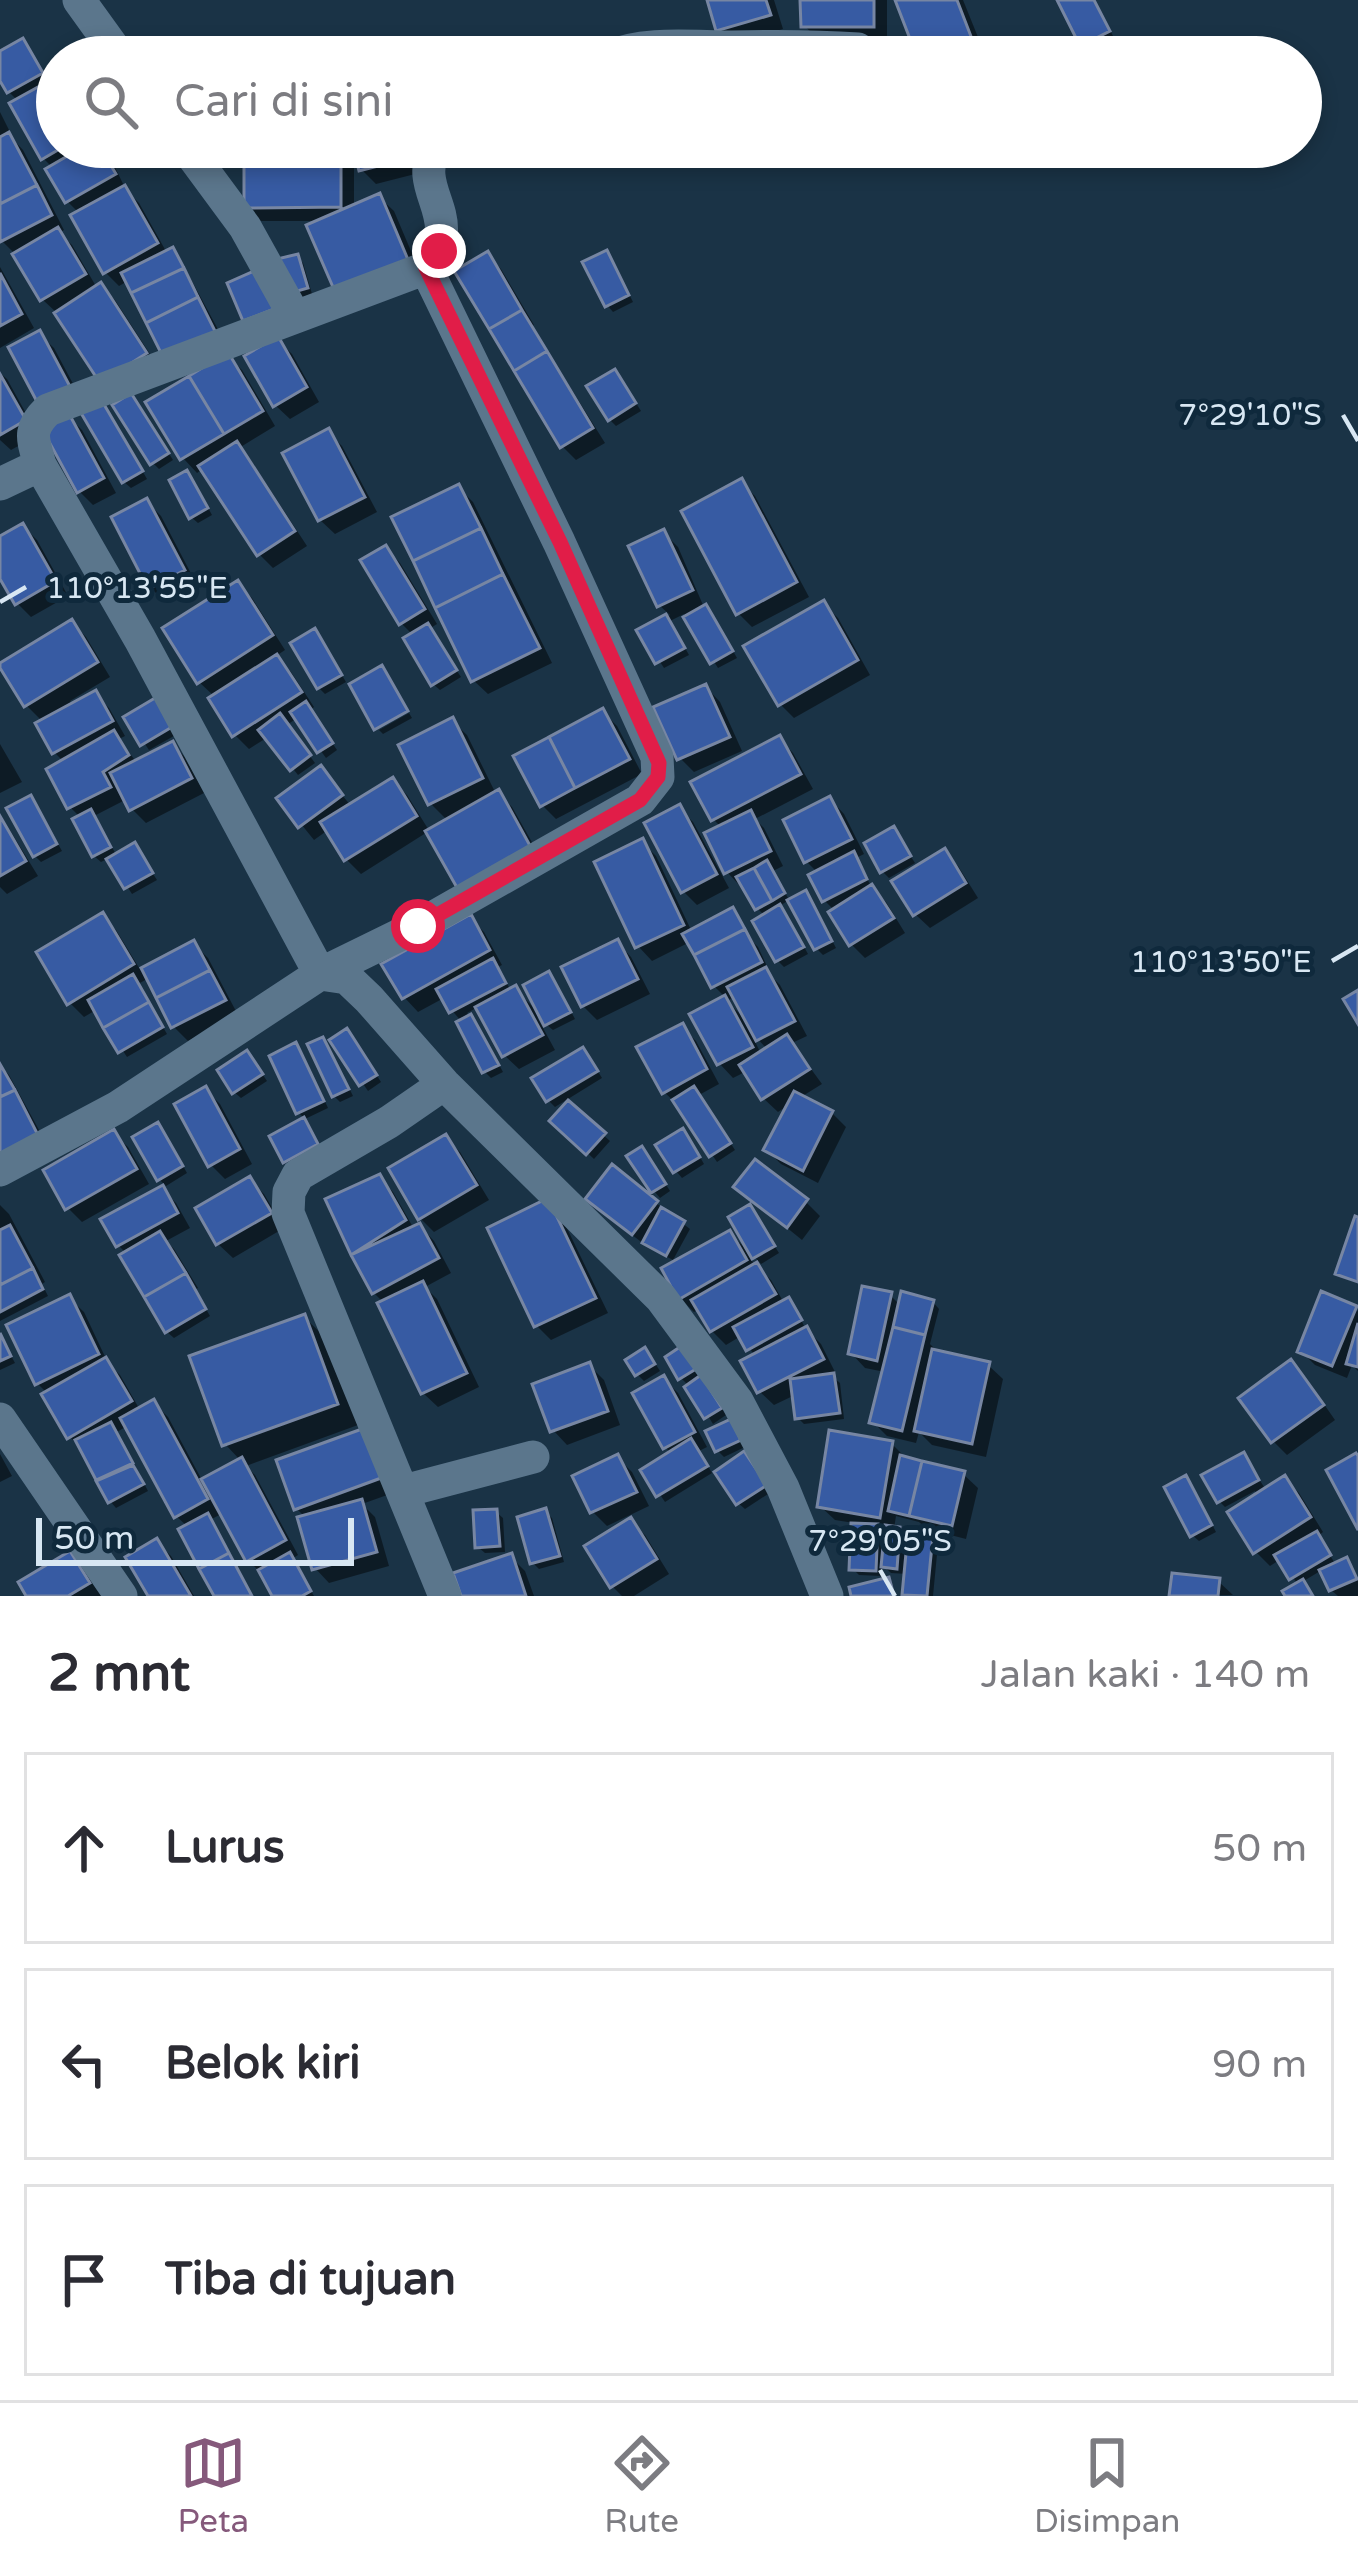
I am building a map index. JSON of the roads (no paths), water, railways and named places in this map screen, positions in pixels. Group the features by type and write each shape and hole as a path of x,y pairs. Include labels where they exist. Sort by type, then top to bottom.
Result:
{"street":[{"path":"79,0 105,36"},
{"path":"201,168 245,227 295,317"},
{"path":"320,974 140,639 40,465 32,437 35,422 49,410 426,268 439,251 443,230 429,168"},
{"path":"0,1170 118,1107 320,974 418,926 640,800 658,777 659,763 648,735 426,268"},
{"path":"0,484 40,465"},
{"path":"320,974 347,978 369,999 443,1084 674,1315 737,1401 783,1489 827,1596"},
{"path":"443,1084 389,1122 298,1174 289,1192 288,1213 445,1596"},
{"path":"0,1419 121,1596"},
{"path":"404,1491 533,1457"}]}
